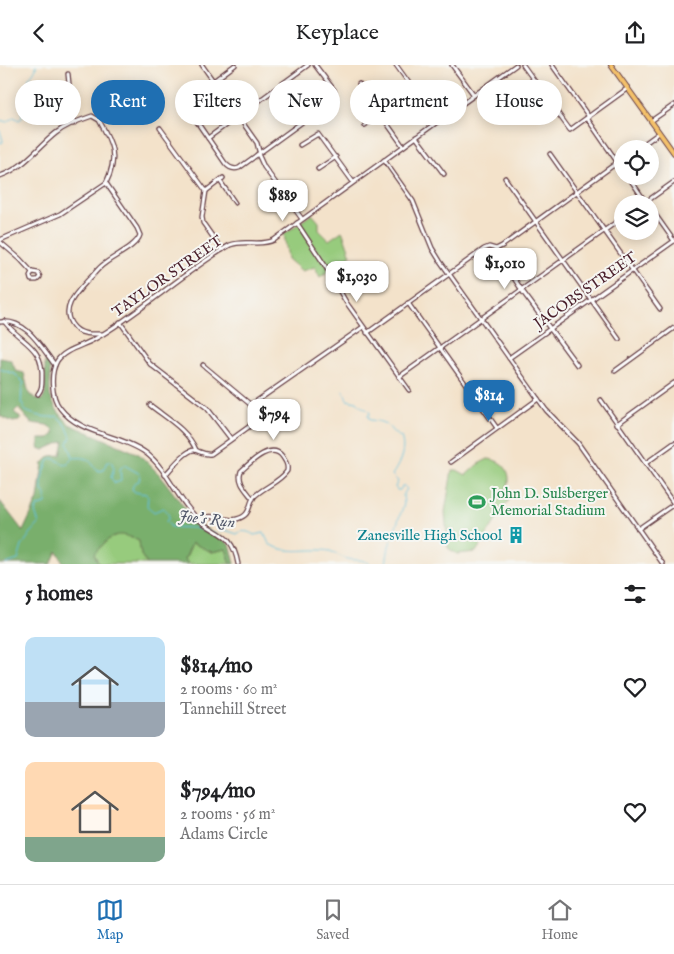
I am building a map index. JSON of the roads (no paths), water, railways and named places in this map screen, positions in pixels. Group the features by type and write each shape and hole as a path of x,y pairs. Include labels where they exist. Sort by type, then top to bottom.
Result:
{"main road":[{"path":"611,65 674,153"}],"street":[{"path":"202,65 213,80"},
{"path":"215,80 235,65"},
{"path":"259,100 308,65"},
{"path":"200,125 227,165 230,168 236,169 333,100 335,97 334,90 315,65"},
{"path":"396,65 407,80"},
{"path":"452,65 474,95"},
{"name":"TAYLOR STREET","path":"467,100 516,65"},
{"path":"523,65 570,130 628,88"},
{"path":"552,65 614,156"},
{"path":"68,74 68,80"},
{"path":"651,121 674,105"},
{"path":"32,272 0,241 60,213 106,183 113,167 114,156 98,118 92,116 81,120"},
{"path":"0,176 18,167 56,133 70,125"},
{"path":"208,137 224,125"},
{"path":"245,125 257,143 258,153 264,167 302,219"},
{"path":"388,125 403,146"},
{"name":"TAYLOR STREET","path":"55,365 62,355 102,334 222,250 235,243 266,243 297,223 433,125"},
{"path":"160,128 206,191"},
{"path":"649,140 659,133"},
{"path":"300,145 318,134 353,181"},
{"path":"416,137 444,174"},
{"path":"550,154 660,309"},
{"path":"318,169 336,157"},
{"path":"384,160 413,201 432,248 449,274 538,399 578,443 663,564"},
{"path":"496,249 614,165"},
{"path":"505,178 619,339"},
{"path":"222,250 203,223 202,217 206,191 222,179 236,203"},
{"path":"656,195 674,182"},
{"path":"102,334 89,334 78,330 69,320 68,310 72,298 100,268 135,243 139,237 139,231 106,183"},
{"path":"659,220 674,241"},
{"path":"297,223 346,302 409,391"},
{"path":"399,377 614,224"},
{"name":"JACOBS STREET","path":"509,358 674,241"},
{"path":"367,333 489,247 496,249 522,289 577,365"},
{"path":"408,303 497,428"},
{"path":"2,321 12,321 23,327 31,334 55,365 53,379 54,396 56,403 64,413 81,425 144,452 155,461 199,520 220,533 232,544 236,552 238,564"},
{"path":"2,321 28,342 40,359 42,372 41,390 38,394"},
{"path":"120,322 150,364 206,408 231,439"},
{"path":"251,405 363,327"},
{"path":"614,371 674,328"},
{"path":"165,475 184,455 192,450 211,454 250,426 254,421 255,414 251,405 203,365"},
{"path":"617,423 674,383"},
{"path":"450,462 538,399"},
{"path":"601,400 674,503 638,529"},
{"path":"150,405 182,431 193,444 196,451"},
{"path":"646,463 674,443"},
{"path":"199,520 210,516 238,519 249,511 253,499 286,474 288,469 287,462 277,451 267,452 242,471 240,482 253,499"}],"waterway":[{"path":"0,120 7,122 14,117 19,120 22,118 22,102 26,100 29,78 36,69 36,65"},
{"path":"0,131 3,141 2,143 0,142"},
{"path":"0,369 15,374 24,383 21,403 24,404 24,410 40,416 57,416 66,425 71,437 68,443 73,457"},
{"path":"344,391 347,400 357,402 370,413 368,416 370,420 387,425 394,433 401,437 403,447 401,456 392,475 398,481 395,487 397,490 400,490 403,485 407,489 403,495 404,504 389,546 386,564"},
{"name":"Joe's Run","path":"6,564 18,560 22,546 39,524 35,512 38,506 46,504 46,494 42,491 42,477 49,460 53,458 66,465 73,458 84,458 89,460 99,471 104,470 106,463 111,461 114,468 111,478 115,483 121,481 120,469 124,465 140,474 139,481 134,483 132,489 135,492 146,494 148,497 147,506 154,512 163,508 168,513 169,518 166,521 171,527 194,528 216,533"},
{"name":"Joe's Run","path":"220,532 225,530 237,534 245,532 254,535 264,533 269,544 277,548 285,550 330,551 351,560 362,560 370,564"}],"place":[{"name":"John D. Sulsberger Memorial Stadium","path":"477,502"},
{"name":"Zanesville High School","path":"516,535"}]}
